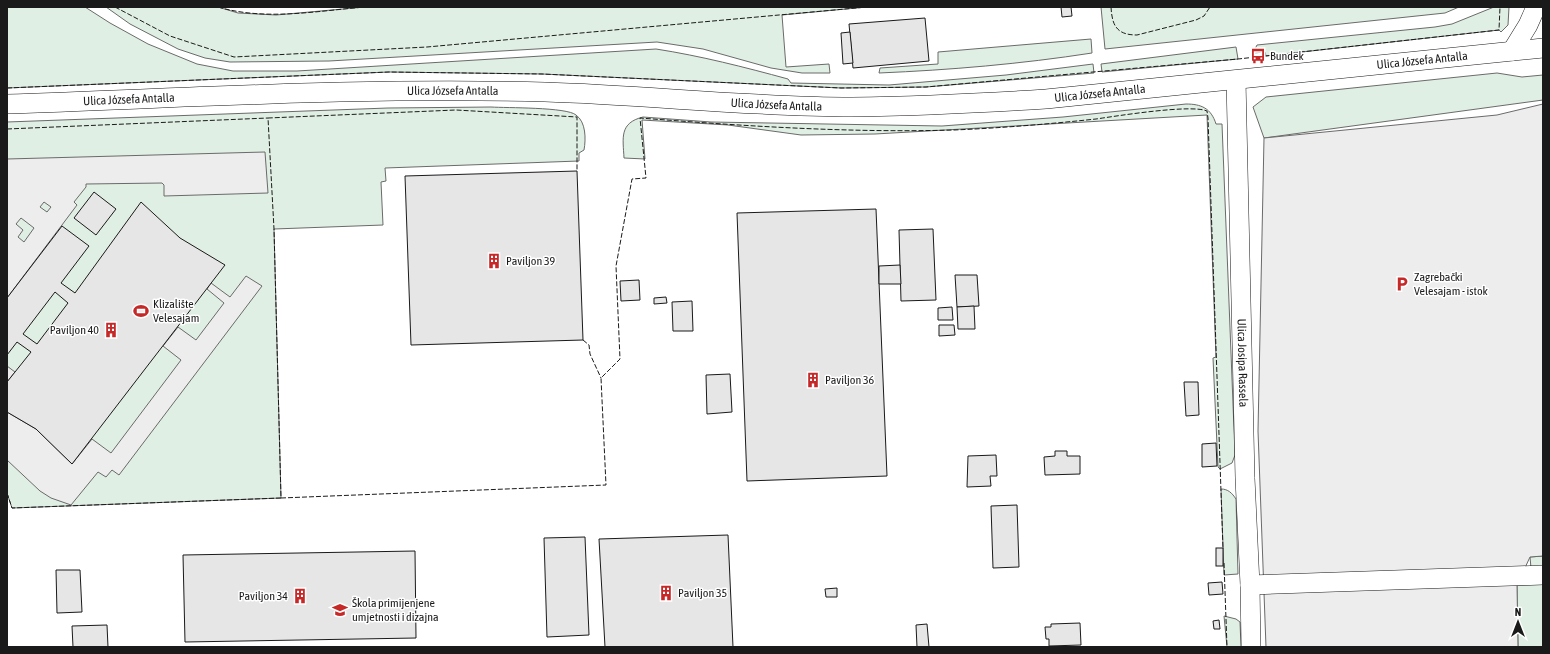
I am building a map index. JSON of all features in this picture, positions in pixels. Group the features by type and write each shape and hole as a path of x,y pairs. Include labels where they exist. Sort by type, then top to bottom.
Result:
{"street":[{"path":"1512,51 1528,25 1536,7"},
{"name":"Ulica Józsefa Antalla","path":"7,104 365,91 544,92 640,98 851,107 1046,99 1543,48"},
{"name":"Ulica Josipa Rassela","path":"1236,80 1245,478 1251,647"},
{"path":"1250,586 1543,576"}],"green space":[{"path":"7,7 85,7 148,44 197,64 233,71 297,71 656,49 739,66 788,79 791,83 889,85 1006,75 1093,64 1094,73 926,87 841,88 542,74 389,72 7,88"},
{"path":"106,7 218,7 238,13 276,15 365,7 867,7 782,15 786,67 829,64 830,73 802,73 771,68 703,49 657,42 329,61 230,62 205,58 178,49 130,24"},
{"path":"1101,7 1459,7 1445,13 1105,49"},
{"path":"1494,7 1509,7 1508,25 1501,32 1499,30 1266,56 1265,52 1253,53 1257,45 1452,24"},
{"path":"1091,39 1092,53 986,66 879,73 880,68 938,64 938,52"},
{"path":"1236,47 1238,59 1102,72 1101,64"},
{"path":"1497,73 1522,77 1543,75 1543,100 1264,138 1253,107 1266,97"},
{"path":"1186,104 1205,108 1211,114 1216,124 1222,124 1235,455 1232,463 1220,469 1218,467 1213,358 1216,357 1207,115 875,134 801,135 728,125 642,120 645,159 624,158 623,138 626,127 635,120 643,117 711,122 942,126 1063,117"},
{"name":"Klizalište Velesajam","path":"491,107 549,109 570,112 576,115 582,122 585,136 584,150 579,153 579,161 385,168 386,181 381,182 383,225 274,229 281,498 12,508 7,493 7,122 388,108"},
{"path":"1221,489 1230,492 1236,499 1238,574 1224,575"},
{"path":"1543,556 1543,567 1531,568 1530,557"},
{"path":"1543,584 1543,647 1518,647 1517,585"},
{"path":"1224,616 1236,619 1240,622 1241,647 1227,647"}],"shaded area":[{"name":"Zagrebački Velesajam - istok","path":"1543,104 1543,556 1530,557 1517,585 1518,647 1266,647 1258,431 1264,138 1497,115"},
{"path":"265,152 268,193 164,196 164,185 162,183 86,184 86,187 74,202 77,205 7,298 7,159","holes":["44,202 51,207 47,212 40,207","21,218 34,228 24,242 18,237 23,230 16,224"]},
{"path":"246,276 262,286 119,475 112,470 106,477 98,472 71,505 51,498 40,491 7,460 7,412 36,429 72,464 92,439 111,453 181,360 163,346 178,327 196,340 224,303 207,289 211,283 230,297"},
{"path":"7,366 15,372 7,382"}],"building":[{"path":"1061,7 1071,7 1072,16 1062,17"},
{"path":"925,18 929,61 853,68 849,24"},
{"path":"850,32 853,63 843,64 841,33"},
{"name":"Paviljon 39","path":"577,171 583,340 411,345 405,176"},
{"path":"94,192 116,209 96,235 74,218"},
{"name":"Paviljon 40","path":"141,202 180,238 225,265 72,464 36,429 7,412 7,382 31,352 17,342 7,355 7,298 62,226 89,246 61,283 75,293","holes":["55,292 68,303 37,344 23,334"]},
{"name":"Paviljon 36","path":"876,209 887,476 747,481 737,213"},
{"path":"933,229 936,300 901,301 899,230"},
{"path":"900,265 901,284 879,284 879,266"},
{"path":"955,275 977,275 979,306 957,307"},
{"path":"639,280 640,300 621,301 620,281"},
{"path":"666,297 667,303 654,304 654,298"},
{"path":"692,301 693,331 673,331 672,302"},
{"path":"974,306 975,329 958,329 957,307"},
{"path":"952,307 953,320 938,320 938,308"},
{"path":"939,325 954,325 955,335 939,336"},
{"path":"730,374 732,412 707,414 706,375"},
{"path":"1184,382 1198,382 1199,415 1186,416"},
{"path":"1216,443 1217,466 1202,467 1202,444"},
{"path":"1055,451 1067,451 1067,456 1080,456 1080,474 1045,475 1044,457 1055,456"},
{"path":"996,455 997,476 990,476 991,486 967,487 968,456"},
{"path":"1017,505 1019,567 993,568 991,506"},
{"name":"Paviljon 35","path":"728,535 733,647 605,647 599,539"},
{"path":"585,537 589,635 547,637 544,538"},
{"path":"1216,548 1223,548 1223,566 1216,566"},
{"name":"Paviljon 34","path":"415,551 416,638 185,642 183,555"},
{"path":"56,570 80,570 82,612 57,613"},
{"path":"1222,582 1223,594 1209,595 1208,583"},
{"path":"837,588 837,597 826,597 825,589"},
{"path":"1219,620 1220,629 1214,629 1213,621"},
{"path":"1080,623 1081,645 1049,646 1049,639 1046,639 1045,627 1051,627 1051,624"},
{"path":"927,624 929,647 917,647 916,625"},
{"path":"107,625 108,647 73,647 72,626"}],"fence":[{"path":"115,7 170,36 234,57 427,47 867,7"},
{"path":"218,7 236,11 273,14 291,14 365,7"},
{"path":"1111,7 1114,24 1120,31 1130,35 1137,35 1196,20 1204,16 1210,7"},
{"path":"7,88 389,72 542,74 841,88 926,87 1238,59 1499,30 1500,7"},
{"path":"281,498 606,485 601,378 620,359 616,266 632,179 646,178 640,118 718,124 836,130 915,131 1025,126 1096,119 1153,111 1198,109 1207,111 1208,118 1223,549"},
{"path":"7,493 12,508 281,498 274,229 268,118 456,110 577,117 577,171"},
{"path":"7,129 268,118"},
{"path":"583,340 589,345 590,354 601,378"},
{"path":"1224,563 1227,647"}],"place":[{"name":"Bundek","path":"1258,56"},
{"name":"Paviljon 39","path":"494,261"},
{"name":"Zagrebački Velesajam - istok","path":"1402,284"},
{"name":"Klizalište Velesajam","path":"141,311"},
{"name":"Paviljon 40","path":"111,330"},
{"name":"Paviljon 36","path":"813,380"},
{"name":"Paviljon 35","path":"666,593"},
{"name":"Paviljon 34","path":"300,596"},
{"name":"Škola primijenjene umjetnosti i dizajna","path":"340,610"}]}
